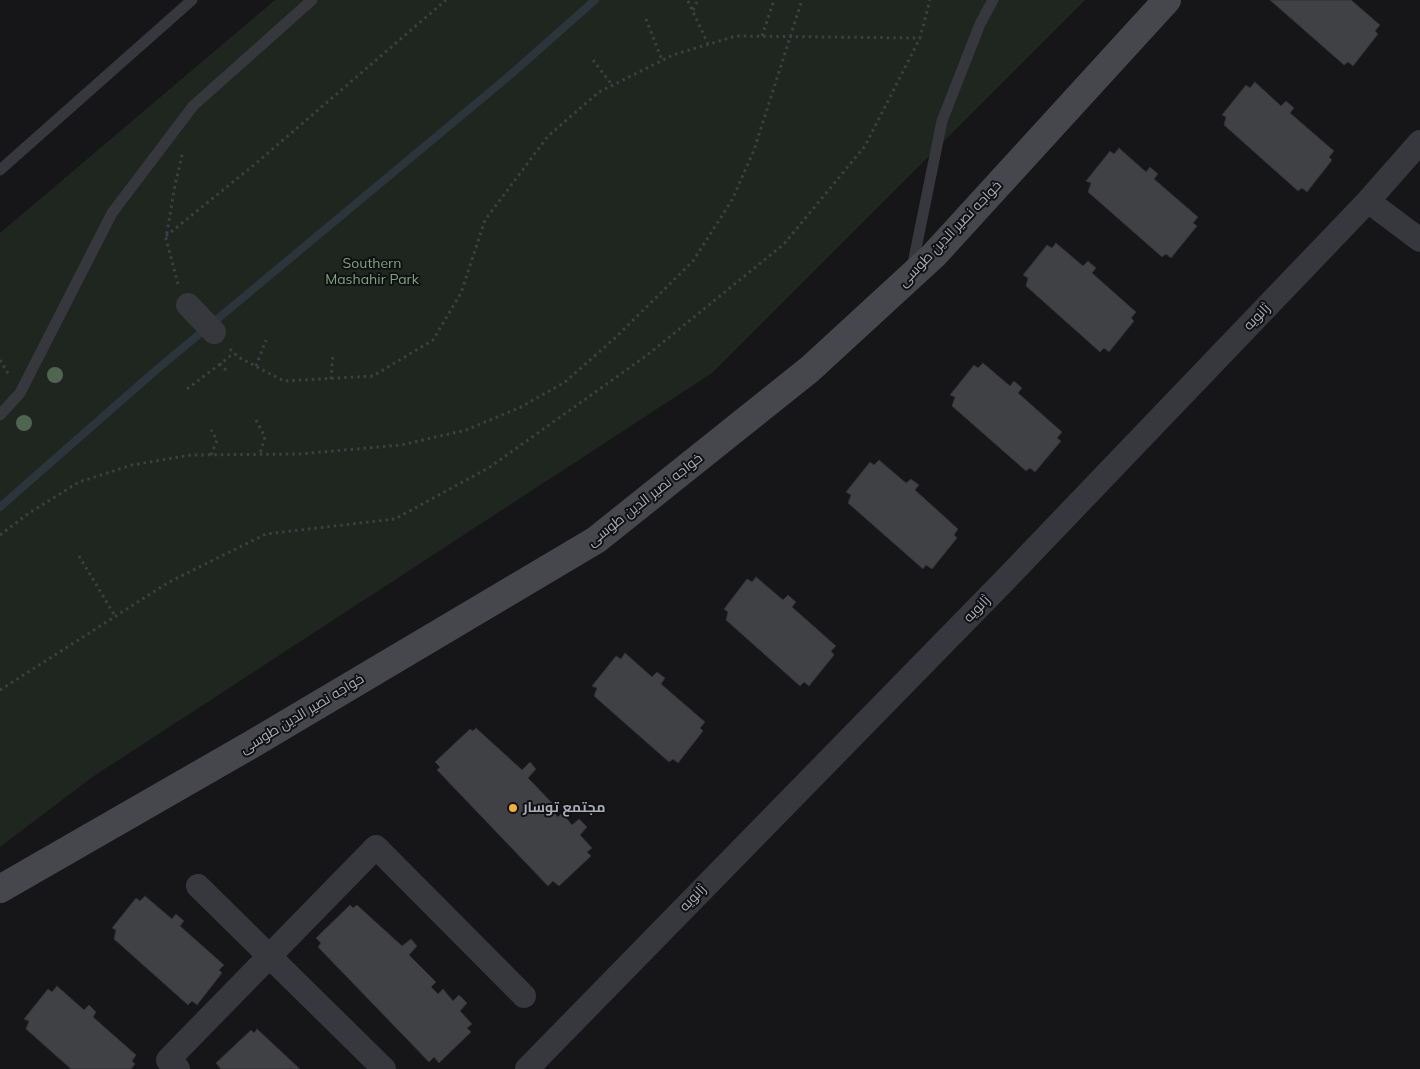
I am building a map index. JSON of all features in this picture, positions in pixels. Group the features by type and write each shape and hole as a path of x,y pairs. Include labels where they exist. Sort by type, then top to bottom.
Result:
{"street":[{"name":"خواجه نصیر الدین طوسی","path":"0,889 254,743 596,540 810,369 934,255 1167,0"},
{"name":"ژانویه","path":"527,1069 999,586 1368,200 1420,142"},
{"path":"1368,200 1420,240"},
{"path":"188,305 214,332"},
{"path":"178,1069 168,1060 376,847 524,996"},
{"path":"198,886 384,1069"}],"lane":[{"path":"0,170 192,0"},
{"path":"0,415 20,393 112,213 193,106 312,0"},
{"path":"910,277 942,122 980,24 993,0"}],"path":[{"path":"166,236 254,165 446,0"},
{"path":"688,0 708,44"},
{"path":"693,11 698,0"},
{"path":"762,36 774,0"},
{"path":"0,535 29,513 79,482 132,465 191,455 299,454 401,445 466,430 521,407 564,382 615,338 693,262 732,200 754,150 802,0"},
{"path":"0,690 169,582 266,534 395,519 490,467 646,356 784,244 865,146 920,38 930,0"},
{"path":"646,19 662,60"},
{"path":"214,332 234,353 284,381 373,376 433,340 461,293 485,220 548,136 599,92 673,55 736,36 920,38"},
{"path":"593,60 612,85"},
{"path":"183,150 166,239 182,297 188,305"},
{"path":"256,366 266,340"},
{"path":"187,389 234,353"},
{"path":"330,378 333,354"},
{"path":"220,364 226,370"},
{"path":"256,420 265,437 260,454"},
{"path":"211,430 217,440 211,454"},
{"path":"79,556 115,616"}],"green space":[{"name":"Southern Mashahir Park","path":"275,0 1085,0 712,373 91,778 0,847 0,233"}],"building":[{"path":"1270,0 1351,0 1380,25 1375,31 1378,34 1353,66 1348,62 1344,65"},
{"path":"1255,82 1281,106 1286,101 1294,108 1290,113 1334,151 1329,157 1332,160 1307,192 1302,188 1298,191 1224,125 1226,117 1222,115 1246,85 1250,88"},
{"path":"1119,148 1146,172 1150,167 1158,174 1154,179 1198,217 1193,223 1197,226 1171,258 1166,254 1162,257 1088,192 1091,183 1086,181 1110,151 1114,154"},
{"path":"1056,243 1083,266 1088,261 1096,268 1092,273 1136,312 1131,318 1134,321 1109,352 1104,348 1100,352 1026,286 1028,278 1023,275 1047,245 1052,248"},
{"path":"983,363 1010,386 1014,381 1022,388 1018,393 1062,432 1057,438 1061,441 1035,472 1030,468 1026,471 952,406 955,397 950,395 974,365 978,368"},
{"path":"879,460 906,483 911,479 919,485 915,490 958,529 954,535 957,538 932,569 926,565 923,569 848,503 851,495 846,492 870,462 874,465"},
{"path":"756,577 783,600 788,595 796,602 792,607 836,646 831,651 834,655 809,686 804,682 800,686 726,620 728,612 724,609 747,579 752,582"},
{"path":"625,653 652,677 657,672 665,678 661,684 705,722 700,728 703,731 678,763 673,759 669,762 594,696 597,688 592,686 616,656 621,659"},
{"name":"مجتمع توسار","path":"476,728 522,770 530,762 536,769 528,778 555,806 551,810 558,817 562,813 572,825 579,819 587,827 580,835 592,848 587,852 591,856 559,886 553,881 548,886 437,770 440,767 435,762 470,729 473,731"},
{"path":"145,896 172,919 176,914 184,921 180,926 224,965 219,970 222,973 197,1005 192,1001 188,1005 114,939 116,930 112,928 136,898 140,901"},
{"path":"350,905 353,908 357,905 402,946 411,939 417,946 409,955 436,982 431,987 438,994 443,989 453,1001 459,995 467,1003 460,1011 472,1024 467,1028 471,1032 439,1063 434,1057 429,1062 318,947 321,943 316,938"},
{"path":"57,986 84,1010 89,1005 96,1012 93,1017 136,1055 132,1061 135,1064 131,1069 71,1069 26,1029 29,1021 24,1019 48,989 52,992"},
{"path":"257,1029 300,1069 221,1069 216,1063 251,1030 254,1033"}],"waterway":[{"path":"0,507 155,371 509,76 595,0"}],"place":[{"name":"مجتمع توسار","path":"513,808"}]}
